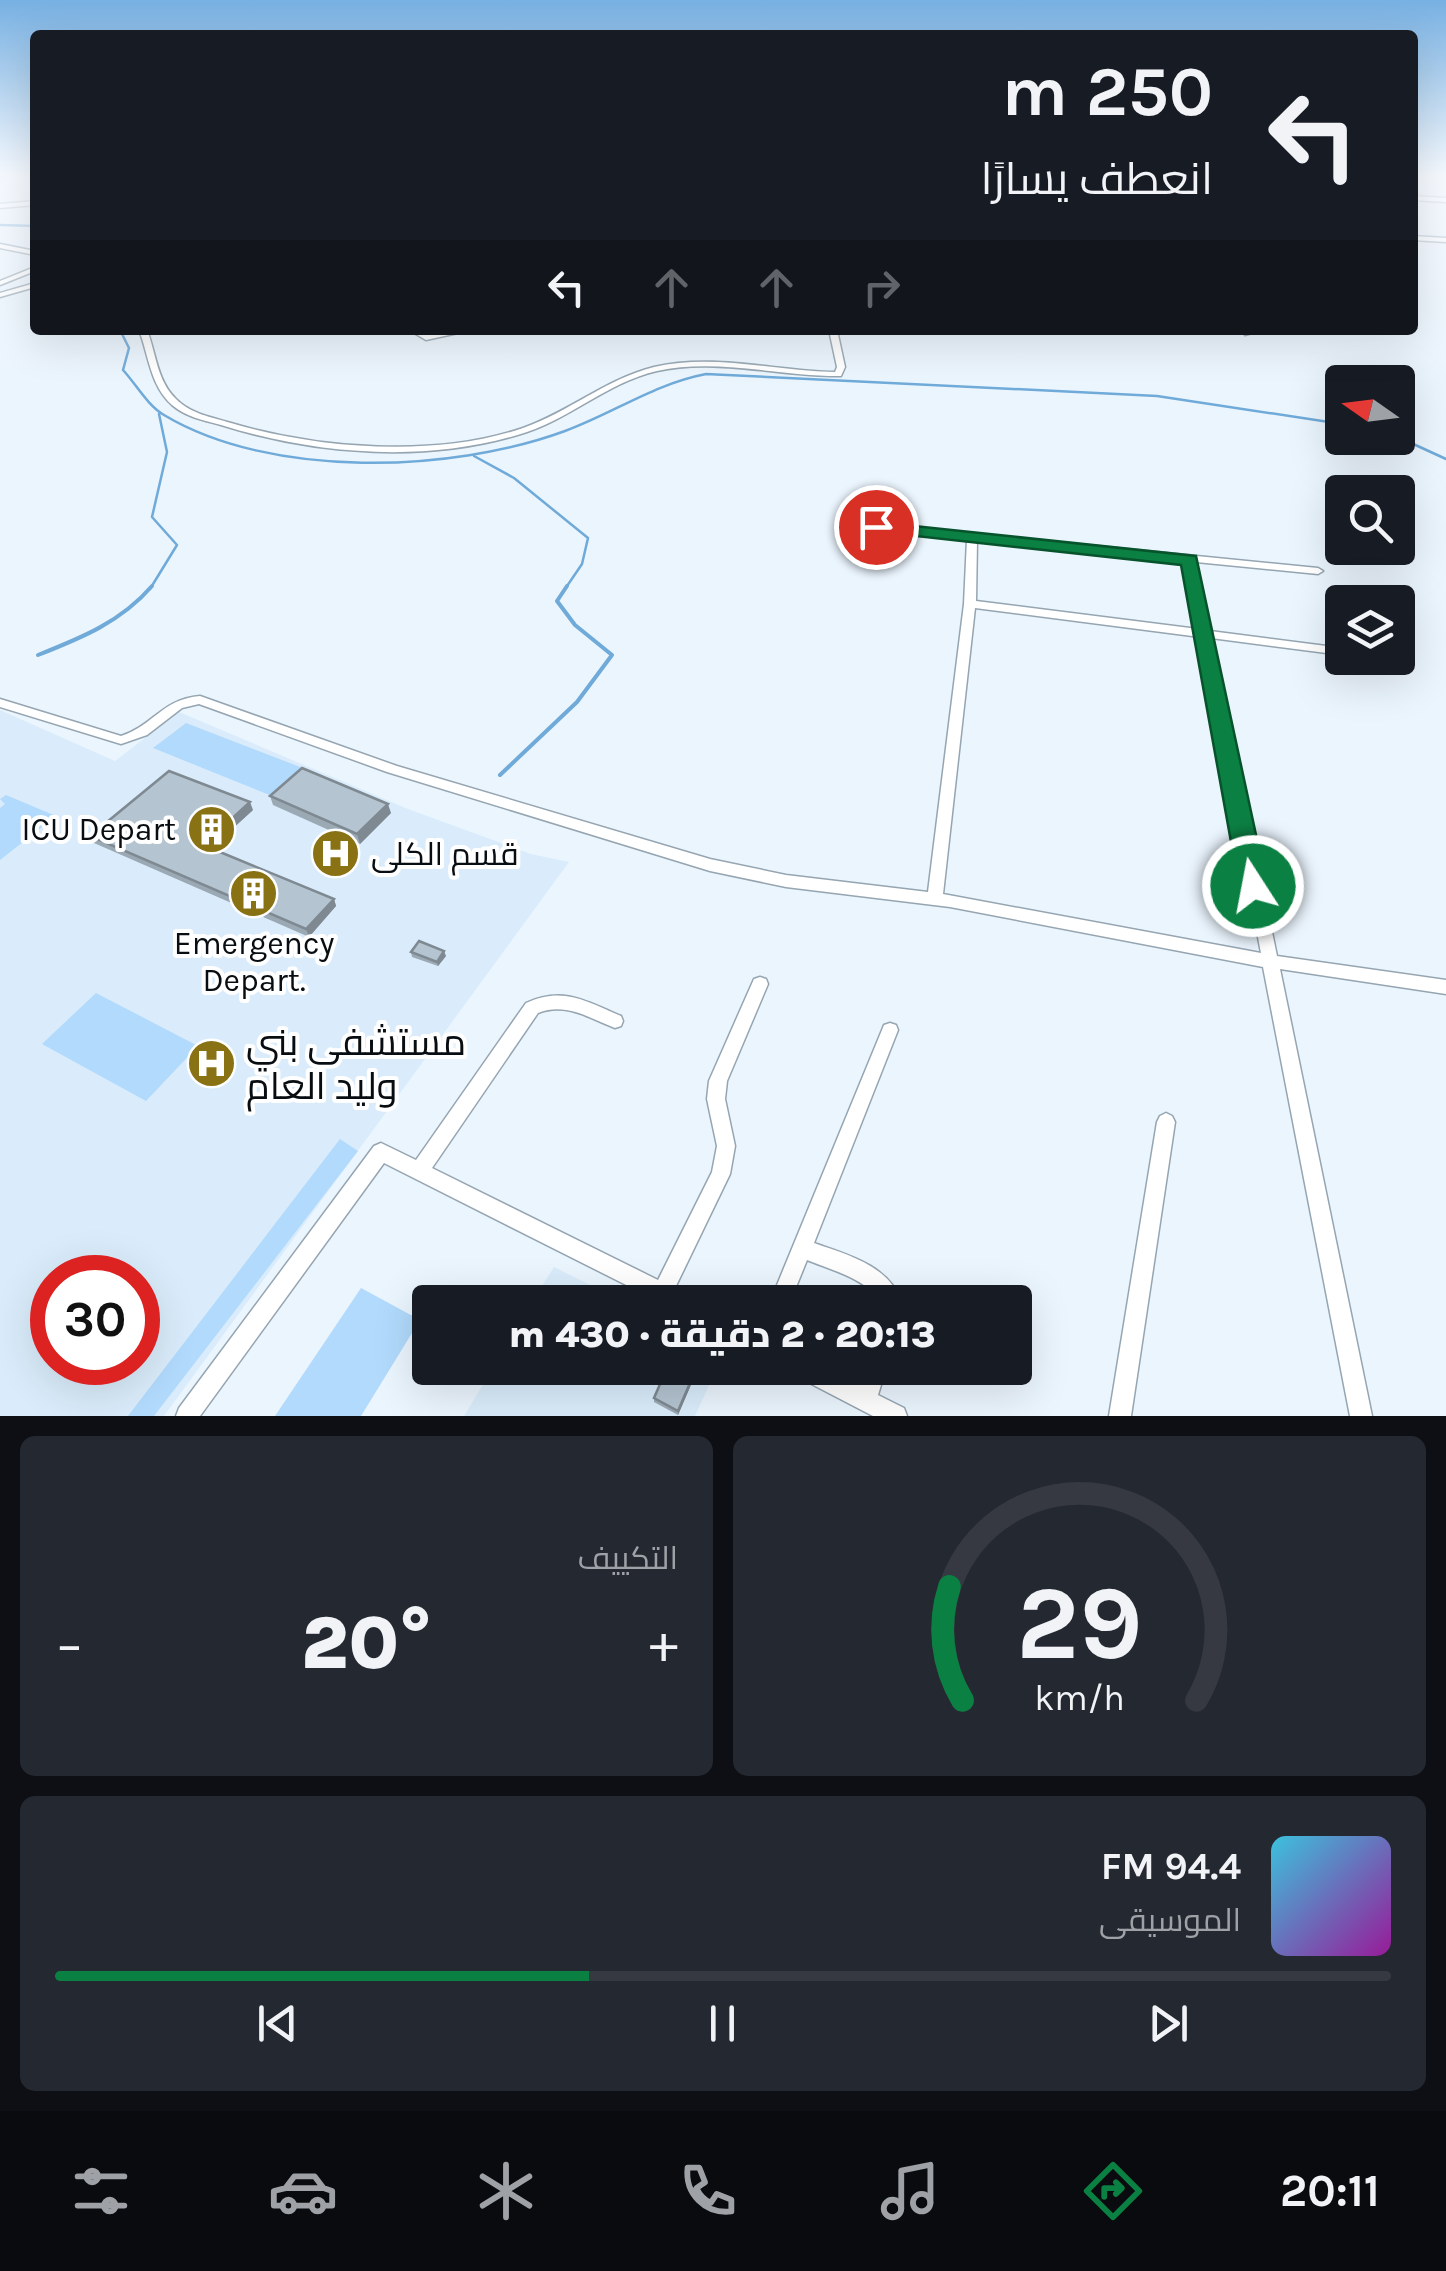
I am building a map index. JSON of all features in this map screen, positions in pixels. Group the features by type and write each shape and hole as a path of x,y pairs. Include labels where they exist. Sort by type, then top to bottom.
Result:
{"street":[{"path":"0,246 30,252"},
{"path":"0,283 30,271"},
{"path":"0,295 30,286"},
{"path":"146,335 150,344 151,370 167,395 184,411 289,441 425,447 472,442 531,428 655,369 712,365 838,374 834,335"},
{"path":"876,527 1318,571"},
{"path":"935,899 970,604 972,537"},
{"path":"1190,560 1361,1416"},
{"path":"970,604 1325,648"},
{"path":"0,704 121,740 136,736 178,702 200,700 392,769 710,865 786,882 935,899 1268,961 1446,987"},
{"path":"677,1285 721,1174 726,1146 716,1099 718,1081 760,984"},
{"path":"419,1171 532,1008 548,1001 565,1001 615,1021"},
{"path":"787,1285 890,1030"},
{"path":"1120,1416 1166,1122"},
{"path":"187,1416 381,1152 646,1285"},
{"path":"802,1248 881,1285"},
{"path":"837,1385 896,1416"},
{"path":"866,1400 871,1385"}],"shaded area":[{"name":"مستشفى بني وليد العام","path":"0,710 115,761 179,712 408,809 531,854 569,862 164,1416 0,1416"},
{"path":"186,723 308,770 277,798 153,748"},
{"path":"6,795 56,816 0,860 0,808 5,804 0,799"},
{"path":"96,993 198,1046 146,1101 42,1044"},
{"path":"340,1139 358,1151 154,1416 128,1416 152,1385 160,1385 160,1374"},
{"path":"554,1267 590,1285 543,1285"},
{"path":"361,1288 412,1316 412,1333 361,1416 275,1416"},
{"path":"483,1385 709,1385 695,1416 464,1416"}],"building":[{"path":"302,768 388,804 357,834 270,796"},
{"path":"169,771 250,802 203,845 334,899 306,929 90,836"},
{"path":"419,941 444,951 437,962 411,952"},
{"path":"660,1385 689,1385 678,1411 654,1398"}],"waterway":[{"path":"122,335 129,348 123,370 164,415 207,436 256,450 362,463 469,455 519,445 565,431 651,392 706,374 1157,396 1325,421"},
{"path":"152,587 177,545 152,517 167,452 159,414"},
{"path":"1415,445 1446,459"},
{"path":"474,456 514,478 588,538 582,564 565,589"},
{"path":"38,655 114,619 152,587"},
{"path":"500,775 577,702 612,655 575,625 557,601 565,589"}],"place":[{"name":"ICU Depart","path":"211,829"},
{"name":"قسم الكلى","path":"336,854"},
{"name":"Emergency Depart.","path":"254,893"},
{"name":"مستشفى بني وليد العام","path":"211,1064"}],"route":[{"path":"876,527 1190,560 1253,886"}]}
